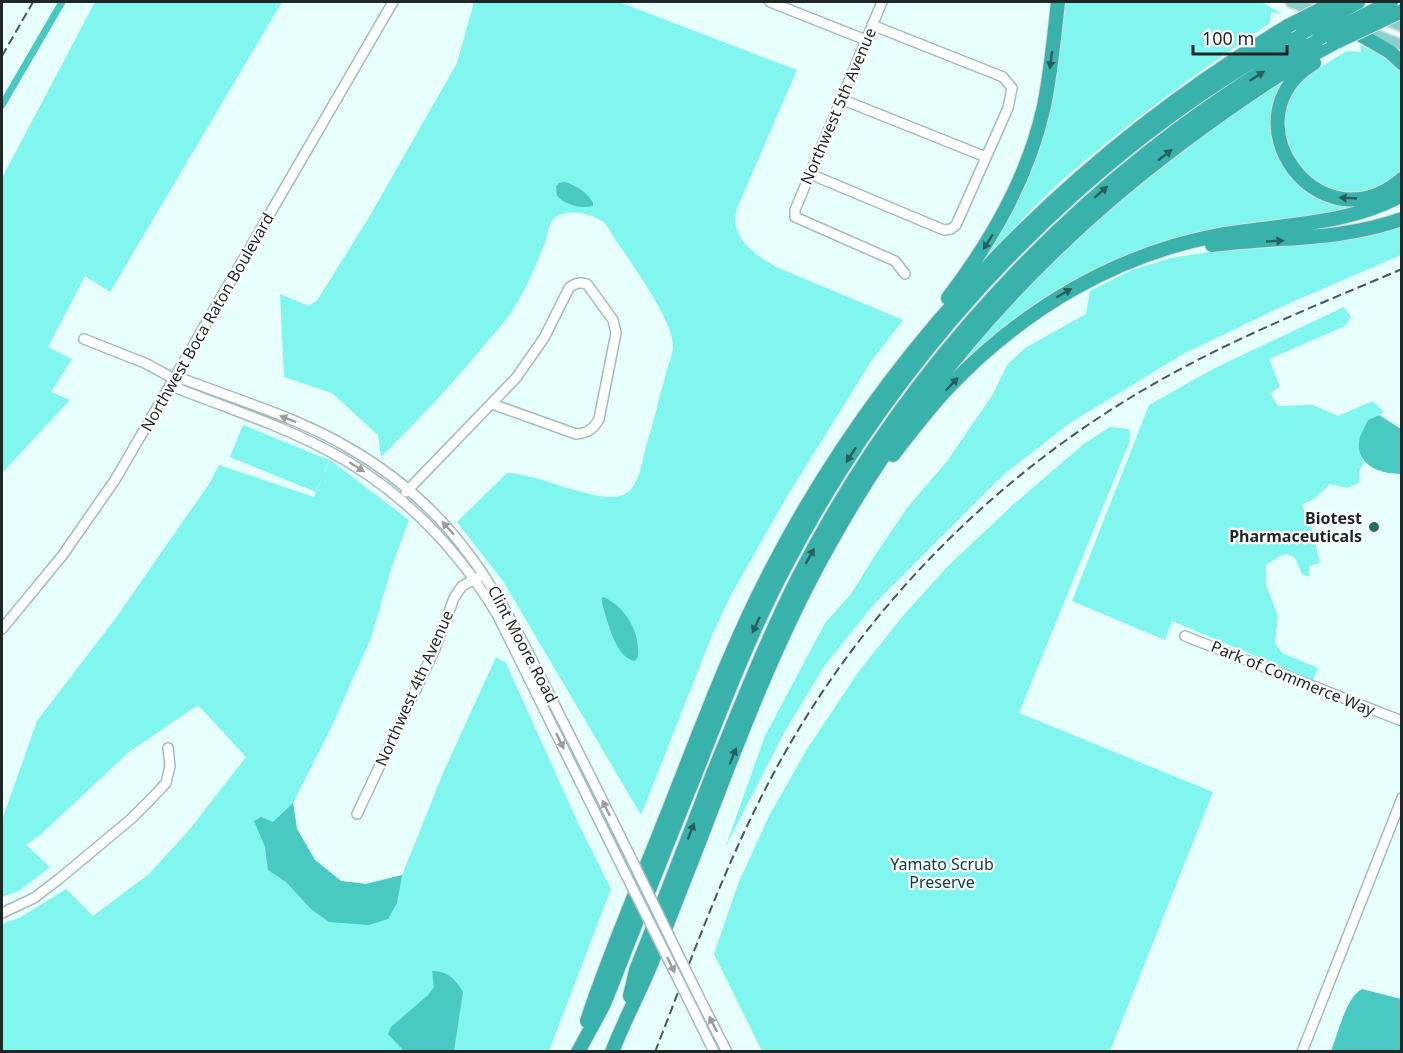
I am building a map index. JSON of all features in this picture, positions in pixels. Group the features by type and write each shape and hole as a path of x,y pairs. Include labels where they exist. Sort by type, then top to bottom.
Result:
{"highway":[{"path":"577,1052 594,1000 717,688 754,603 792,531 828,470 934,315 990,240 1008,208 1023,175 1044,106 1058,2"},
{"path":"908,356 985,269 1093,165 1139,127 1195,86 1288,26 1319,2"},
{"path":"1288,26 1336,2"},
{"path":"577,1052 604,1004 728,691 760,617 809,523 878,416 927,350 1020,246 1124,152 1179,110 1257,58 1358,2"},
{"path":"1382,2 1401,10"},
{"path":"623,1024 636,970 768,639 822,535 891,425 943,357 993,299 1059,231 1093,200 1199,115 1256,76 1319,38 1391,2"},
{"path":"612,1052 646,975 780,641 818,566 860,493 894,438 955,357 1017,288 1058,247 1118,193 1191,135 1266,83 1401,10"},
{"path":"1327,16 1385,49 1401,63"},
{"path":"1337,45 1305,69 1285,94 1278,122 1280,145 1285,159 1298,177 1309,186 1342,199 1369,197 1386,190 1401,179"},
{"path":"860,493 935,402 980,356 1006,333 1045,305 1095,277 1137,258 1181,244 1227,234 1353,214 1379,207 1401,195"},
{"path":"1095,277 1187,249 1226,243 1335,236 1401,219"}],"main road":[{"path":"1291,2 1401,45"},
{"path":"1336,2 1401,26"}],"street":[{"name":"Northwest Boca Raton Boulevard","path":"2,629 99,507 393,2"},
{"path":"770,2 866,40"},
{"name":"Northwest 5th Avenue","path":"882,2 795,210 795,217 895,261 905,274"},
{"path":"810,174 944,230 951,229 956,225 1010,101 1012,88 1006,79 872,25"},
{"path":"841,99 986,157"},
{"path":"400,498 516,378 540,345 569,288 581,282 587,284 613,320 616,333 596,425 585,433 576,434 492,404"},
{"name":"Clint Moore Road","path":"84,339 147,364 174,380 179,389 298,436 343,458 400,498 440,536 475,579 506,632 714,1052"},
{"name":"Clint Moore Road","path":"174,380 186,380 305,425 349,448 384,470 446,525 484,573 522,638 727,1052"},
{"path":"254,418 258,408"},
{"name":"Northwest 4th Avenue","path":"357,814 435,650 454,598 462,586 484,573"},
{"name":"Park of Commerce Way","path":"1185,636 1401,721"},
{"path":"2,913 34,898 131,819 166,783 170,766 168,748"},
{"path":"1302,1052 1401,798"}],"green space":[{"path":"95,2 282,2 110,292 85,276 48,347 72,359 51,392 70,400 2,473 2,178"},
{"path":"474,2 619,2 797,70 737,208 736,227 752,251 776,267 903,320 872,360 786,498 731,595 713,633 641,815 503,581 457,522 507,473 520,474 599,496 612,497 629,491 637,480 673,346 656,301 605,223 580,213 566,213 552,221 528,282 508,318 445,391 381,457 378,435 332,393 284,377 280,294 309,306 318,299 368,219 457,63"},
{"path":"1061,2 1262,2 1282,14 1271,12 1270,23 1162,100 1084,161 1038,203 980,266 977,264 1032,158"},
{"path":"1360,45 1395,61 1402,70 1402,173 1358,196 1326,188 1304,174 1286,146 1284,115 1296,85 1304,77 1347,51 1361,52"},
{"path":"1290,73 1293,76 1276,143 1280,159 1296,181 1324,198 1401,186 1401,190 1364,207 1132,254 951,378 948,375 997,317 1063,249 1182,146"},
{"path":"1401,224 1401,255 1283,306 1183,354 1070,423 1003,475 875,603 825,665 785,731 725,848 765,736 825,623 851,594 907,508 948,460 993,394 1007,365 1025,348 1086,314 1090,291 1132,270 1171,258 1234,248 1303,245 1332,241"},
{"path":"1344,307 1351,317 1345,326 1269,359 1280,387 1270,393 1278,406 1313,405 1338,416 1373,401 1384,412 1368,420 1360,454 1364,463 1359,471 1359,483 1347,488 1330,484 1315,498 1302,505 1312,529 1320,563 1309,566 1309,577 1302,574 1295,558 1287,554 1266,565 1266,585 1278,616 1275,643 1282,653 1318,668 1313,680 1172,621 1165,640 1072,601 1149,405 1213,369"},
{"path":"243,425 329,460 316,492 230,457"},
{"name":"Yamato Scrub Preserve","path":"1110,427 1129,429 1129,443 1019,713 1213,792 1110,1051 762,1051 714,954 738,884 769,816 807,749 857,674 902,617 948,566 1015,503 1085,443"},
{"path":"330,460 409,520 392,566 371,638 330,730 293,803 297,829 315,860 341,881 366,884 402,875 444,771 496,657 506,663 578,823 611,889 549,1051 2,1051 2,924 21,917 66,889 93,916 149,874 190,829 246,757 198,705 129,752 40,835 26,845 50,867 19,891 2,897 2,820 37,721 115,619 209,484 219,465 314,497"}],"shaded area":[{"path":"565,182 585,193 591,199 593,206 578,207 557,196 556,186"},
{"path":"1379,415 1401,429 1401,474 1377,470 1364,461 1360,455 1360,437 1368,420"},
{"path":"604,597 619,608 634,630 638,648 638,657 635,661 622,653 617,646 602,603"},
{"path":"293,803 297,829 315,860 341,881 366,884 402,875 397,903 388,919 369,925 329,922 311,909 286,882 268,870 265,847 254,821 261,817 273,822"},
{"path":"432,971 442,972 450,977 463,992 454,1051 404,1051 388,1034 391,1027 434,987"},
{"path":"1362,989 1401,999 1401,1051 1331,1051 1351,1000"}],"waterway":[{"path":"2,105 62,2"}],"railway":[{"path":"2,56 33,2"},
{"path":"655,1052 723,880 770,780 804,720 842,664 884,609 930,558 979,510 1032,466 1087,426 1145,389 1239,340 1402,269"}],"place":[{"name":"Biotest Pharmaceuticals","path":"1374,527"}]}
